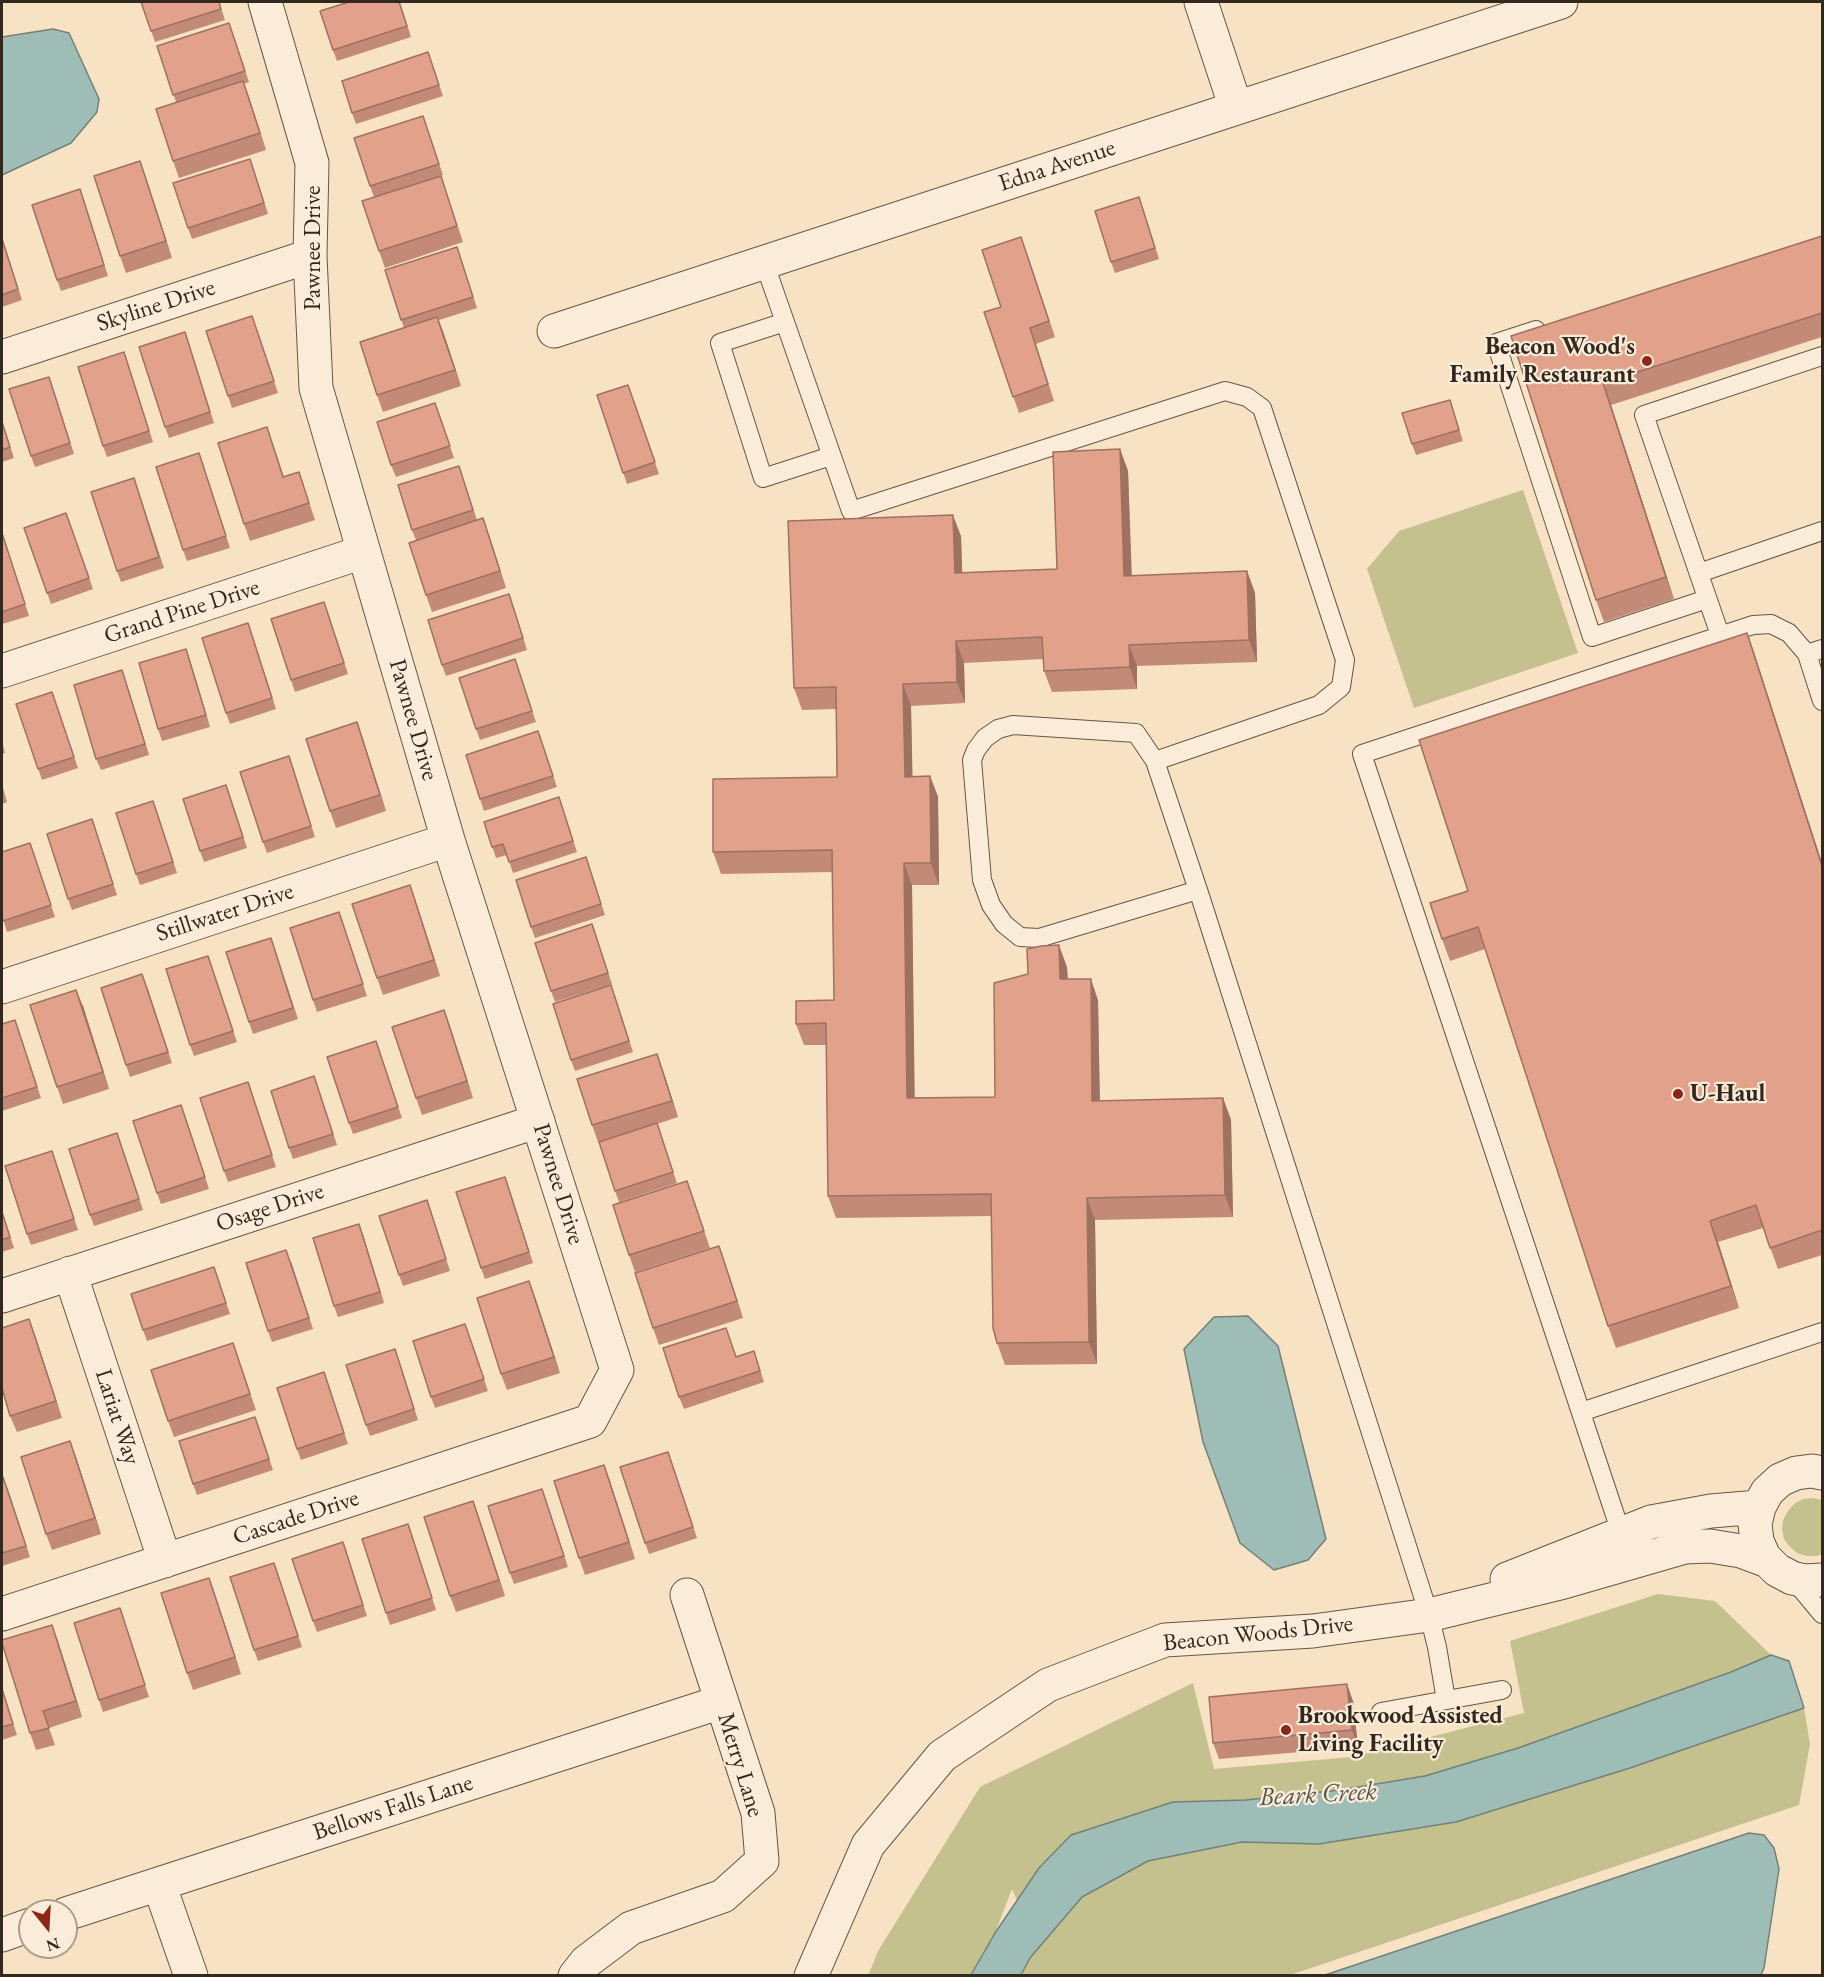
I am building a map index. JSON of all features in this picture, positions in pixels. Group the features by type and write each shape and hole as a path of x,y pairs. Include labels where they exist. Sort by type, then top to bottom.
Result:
{"street":[{"name":"Pawnee Drive","path":"265,2 312,163 310,256 316,388 448,840 616,1370 590,1421"},
{"path":"1201,2 1236,108"},
{"name":"Edna Avenue","path":"554,331 1561,2"},
{"name":"Skyline Drive","path":"2,357 310,256"},
{"name":"Grand Pine Drive","path":"2,671 363,552"},
{"name":"Stillwater Drive","path":"2,987 448,840"},
{"name":"Osage Drive","path":"2,1296 538,1121"},
{"name":"Lariat Way","path":"70,1273 165,1561"},
{"name":"Cascade Drive","path":"2,1614 590,1421"},
{"path":"1794,1573 1757,1541 1755,1524 1759,1507 1767,1492 1780,1480 1796,1473 1812,1471 1822,1473"},
{"name":"Beacon Woods Drive","path":"1625,1548 1651,1522 1701,1513 1759,1507"},
{"name":"Beacon Woods Drive","path":"811,1976 868,1845 942,1756 1048,1685 1165,1640 1312,1631 1429,1615 1510,1578 1625,1548 1710,1546 1741,1551 1794,1573"},
{"name":"Merry Lane","path":"575,1976 586,1962 631,1928 723,1896 762,1861 758,1813 687,1595"},
{"name":"Bellows Falls Lane","path":"78,1910 721,1702"},
{"path":"159,1884 191,1976"},
{"path":"2,1935 18,1929"}],"lane":[{"path":"764,262 850,511 1225,392 1246,397 1262,408 1345,660 1341,687 1319,705 1155,761"},
{"path":"785,322 720,344 763,478 831,456"},
{"path":"1552,325 1496,343 1592,637 1707,599"},
{"path":"1720,635 1644,415 1822,356"},
{"path":"1699,573 1822,531"},
{"path":"1625,1548 1362,754 1753,625 1771,624 1789,633 1815,652 1822,701"},
{"path":"1198,890 1039,938 1020,937 1004,924 991,905 982,880 972,760 976,750 985,738 998,729 1013,725 1136,733 1155,761 1198,890 1429,1615 1446,1700"},
{"path":"1581,1412 1822,1332"},
{"path":"1794,1573 1822,1614"},
{"path":"1381,1712 1502,1690"}],"shaded area":[{"path":"1523,490 1578,653 1414,708 1367,569 1399,531"},
{"path":"1803,1499 1822,1500 1822,1554 1807,1556 1797,1553 1790,1547 1784,1539 1782,1529 1783,1520 1794,1504"},
{"path":"1658,1594 1715,1601 1771,1655 1731,1672 1518,1748 1425,1776 1340,1790 1246,1800 1173,1802 1039,1868 1017,1900 1012,1889 995,1933 971,1975 868,1976 878,1951 980,1787 1193,1683 1214,1769 1352,1757 1524,1713 1510,1641"},
{"path":"1804,1708 1810,1744 1799,1805 1290,1975 1021,1976 1030,1958 1082,1897 1148,1861 1242,1842 1319,1844 1456,1822 1630,1768"}],"water":[{"path":"53,29 69,33 99,99 97,112 71,143 2,175 2,37"},
{"path":"1248,1316 1278,1346 1326,1539 1308,1560 1274,1570 1240,1543 1203,1442 1184,1349 1214,1317"},
{"name":"Beark Creek","path":"1771,1655 1789,1661 1804,1708 1630,1768 1456,1822 1319,1844 1242,1842 1148,1861 1082,1897 1030,1958 1021,1975 971,1975 995,1933 1039,1868 1071,1835 1173,1802 1246,1800 1340,1790 1425,1776 1518,1748 1731,1672"},
{"path":"1749,1833 1764,1835 1774,1848 1779,1869 1761,1975 1325,1975"}],"building":[{"path":"141,2 219,2 221,9 151,31"},
{"path":"349,2 399,2 407,26 333,50 320,11"},
{"path":"229,23 245,71 173,95 157,46"},
{"path":"428,52 439,85 352,113 342,81"},
{"path":"243,81 260,133 173,161 156,109"},
{"path":"423,116 439,164 370,186 354,138"},
{"path":"250,159 264,203 188,228 173,183"},
{"path":"140,161 166,241 120,256 94,176"},
{"path":"441,176 457,226 379,251 362,201"},
{"path":"80,189 104,265 57,280 32,205"},
{"path":"1139,197 1155,248 1111,262 1095,211"},
{"path":"1822,236 1822,313 1603,383 1666,577 1596,600 1511,336"},
{"path":"1021,237 1049,321 1030,328 1048,384 1013,397 984,312 1001,307 982,250"},
{"path":"2,239 18,289 2,295"},
{"path":"457,247 473,297 401,320 385,270"},
{"path":"252,316 274,381 228,396 206,331"},
{"path":"437,317 455,370 377,395 360,342"},
{"path":"185,332 210,412 165,427 139,347"},
{"path":"124,352 149,431 103,446 78,367"},
{"path":"49,377 70,443 31,456 9,389"},
{"path":"628,385 655,462 623,473 597,395"},
{"path":"1450,400 1459,430 1412,444 1402,413"},
{"path":"435,403 450,446 391,465 377,422"},
{"path":"2,422 10,447 2,450"},
{"path":"267,427 283,477 299,472 309,503 244,524 218,443"},
{"path":"1120,449 1124,576 1247,571 1249,640 1129,645 1130,667 1044,671 1042,637 956,641 957,682 903,684 905,777 930,776 931,863 904,863 907,1098 995,1097 994,983 1028,974 1027,949 1059,945 1060,979 1091,979 1092,1101 1223,1098 1225,1195 1087,1198 1089,1342 997,1343 993,1328 991,1194 828,1196 826,1023 796,1024 796,1001 834,1000 832,850 713,852 713,779 837,777 836,687 794,688 788,521 953,515 955,573 1057,569 1053,452"},
{"path":"199,453 226,536 183,550 156,467"},
{"path":"459,466 473,510 412,530 398,485"},
{"path":"134,478 159,557 117,571 91,492"},
{"path":"66,513 89,578 47,593 24,528"},
{"path":"483,518 500,571 426,595 409,543"},
{"path":"2,533 25,604 2,612"},
{"path":"509,594 523,638 442,665 428,620"},
{"path":"324,602 344,663 291,680 271,619"},
{"path":"248,623 272,698 226,713 202,638"},
{"name":"U-Haul","path":"1747,633 1822,866 1822,1230 1770,1248 1756,1205 1710,1221 1731,1286 1608,1326 1478,927 1442,939 1430,903 1468,891 1419,740"},
{"path":"186,649 206,715 158,729 139,663"},
{"path":"515,659 532,711 476,729 459,678"},
{"path":"122,670 145,744 96,759 74,685"},
{"path":"52,692 74,757 38,769 16,704"},
{"path":"357,722 380,795 330,811 306,739"},
{"path":"538,731 553,776 480,799 466,755"},
{"path":"289,756 311,826 263,842 240,772"},
{"path":"226,785 243,837 200,851 183,799"},
{"path":"559,797 573,841 509,862 503,844 492,847 484,822"},
{"path":"153,801 173,862 136,874 116,813"},
{"path":"92,819 113,884 68,899 47,834"},
{"path":"30,843 51,905 3,921 2,852"},
{"path":"586,857 601,904 531,927 516,880"},
{"path":"410,885 434,960 377,978 352,904"},
{"path":"339,912 363,984 313,1000 290,928"},
{"path":"592,924 608,973 551,991 535,943"},
{"path":"271,938 293,1008 249,1022 226,952"},
{"path":"208,956 233,1031 190,1045 166,969"},
{"path":"142,974 168,1052 126,1065 101,988"},
{"path":"611,985 629,1041 571,1060 553,1004"},
{"path":"76,990 103,1072 57,1087 30,1005"},
{"path":"444,1010 467,1081 416,1098 392,1027"},
{"path":"15,1020 37,1087 2,1098 2,1024"},
{"path":"376,1041 398,1107 349,1123 327,1057"},
{"path":"657,1054 672,1101 592,1125 577,1079"},
{"path":"314,1076 333,1134 289,1148 271,1091"},
{"path":"248,1082 272,1155 224,1171 200,1098"},
{"path":"181,1105 205,1177 157,1193 133,1121"},
{"path":"657,1123 673,1172 615,1191 599,1142"},
{"path":"117,1133 139,1199 90,1215 69,1149"},
{"path":"52,1151 74,1219 27,1234 5,1166"},
{"path":"505,1177 529,1252 481,1268 456,1192"},
{"path":"687,1181 704,1231 629,1255 613,1205"},
{"path":"427,1200 446,1259 399,1275 379,1216"},
{"path":"2,1212 10,1237 2,1240"},
{"path":"359,1224 380,1292 334,1306 313,1238"},
{"path":"719,1246 737,1301 653,1328 635,1273"},
{"path":"286,1250 309,1318 268,1331 246,1263"},
{"path":"214,1267 226,1303 143,1330 131,1294"},
{"path":"529,1281 554,1357 501,1374 477,1298"},
{"path":"29,1319 56,1401 10,1416 2,1388 2,1328"},
{"path":"465,1324 484,1379 431,1397 413,1341"},
{"path":"726,1328 736,1357 754,1351 760,1371 679,1397 663,1348"},
{"path":"233,1343 250,1394 168,1421 151,1370"},
{"path":"395,1349 414,1409 366,1425 346,1365"},
{"path":"324,1372 344,1433 297,1449 277,1388"},
{"path":"255,1417 269,1459 193,1484 179,1441"},
{"path":"70,1441 95,1518 46,1534 21,1457"},
{"path":"668,1452 693,1527 645,1543 620,1467"},
{"path":"604,1465 629,1542 579,1558 554,1481"},
{"path":"2,1478 26,1546 2,1553"},
{"path":"542,1489 564,1556 510,1573 488,1506"},
{"path":"473,1501 499,1580 450,1596 424,1517"},
{"path":"408,1524 432,1598 386,1613 362,1539"},
{"path":"343,1542 363,1605 313,1621 292,1559"},
{"path":"274,1563 298,1636 254,1650 230,1577"},
{"path":"209,1578 235,1657 187,1673 161,1593"},
{"path":"120,1608 145,1685 99,1700 74,1623"},
{"path":"52,1625 76,1701 43,1711 49,1728 30,1733 2,1640"},
{"name":"Brookwood Assisted Living Facility","path":"1347,1684 1352,1730 1213,1743 1209,1697"},
{"path":"2,1689 13,1724 2,1727"}],"place":[{"name":"Beacon Wood's Family Restaurant","path":"1647,361"},
{"name":"U-Haul","path":"1678,1094"},
{"name":"Brookwood Assisted Living Facility","path":"1286,1730"}]}
